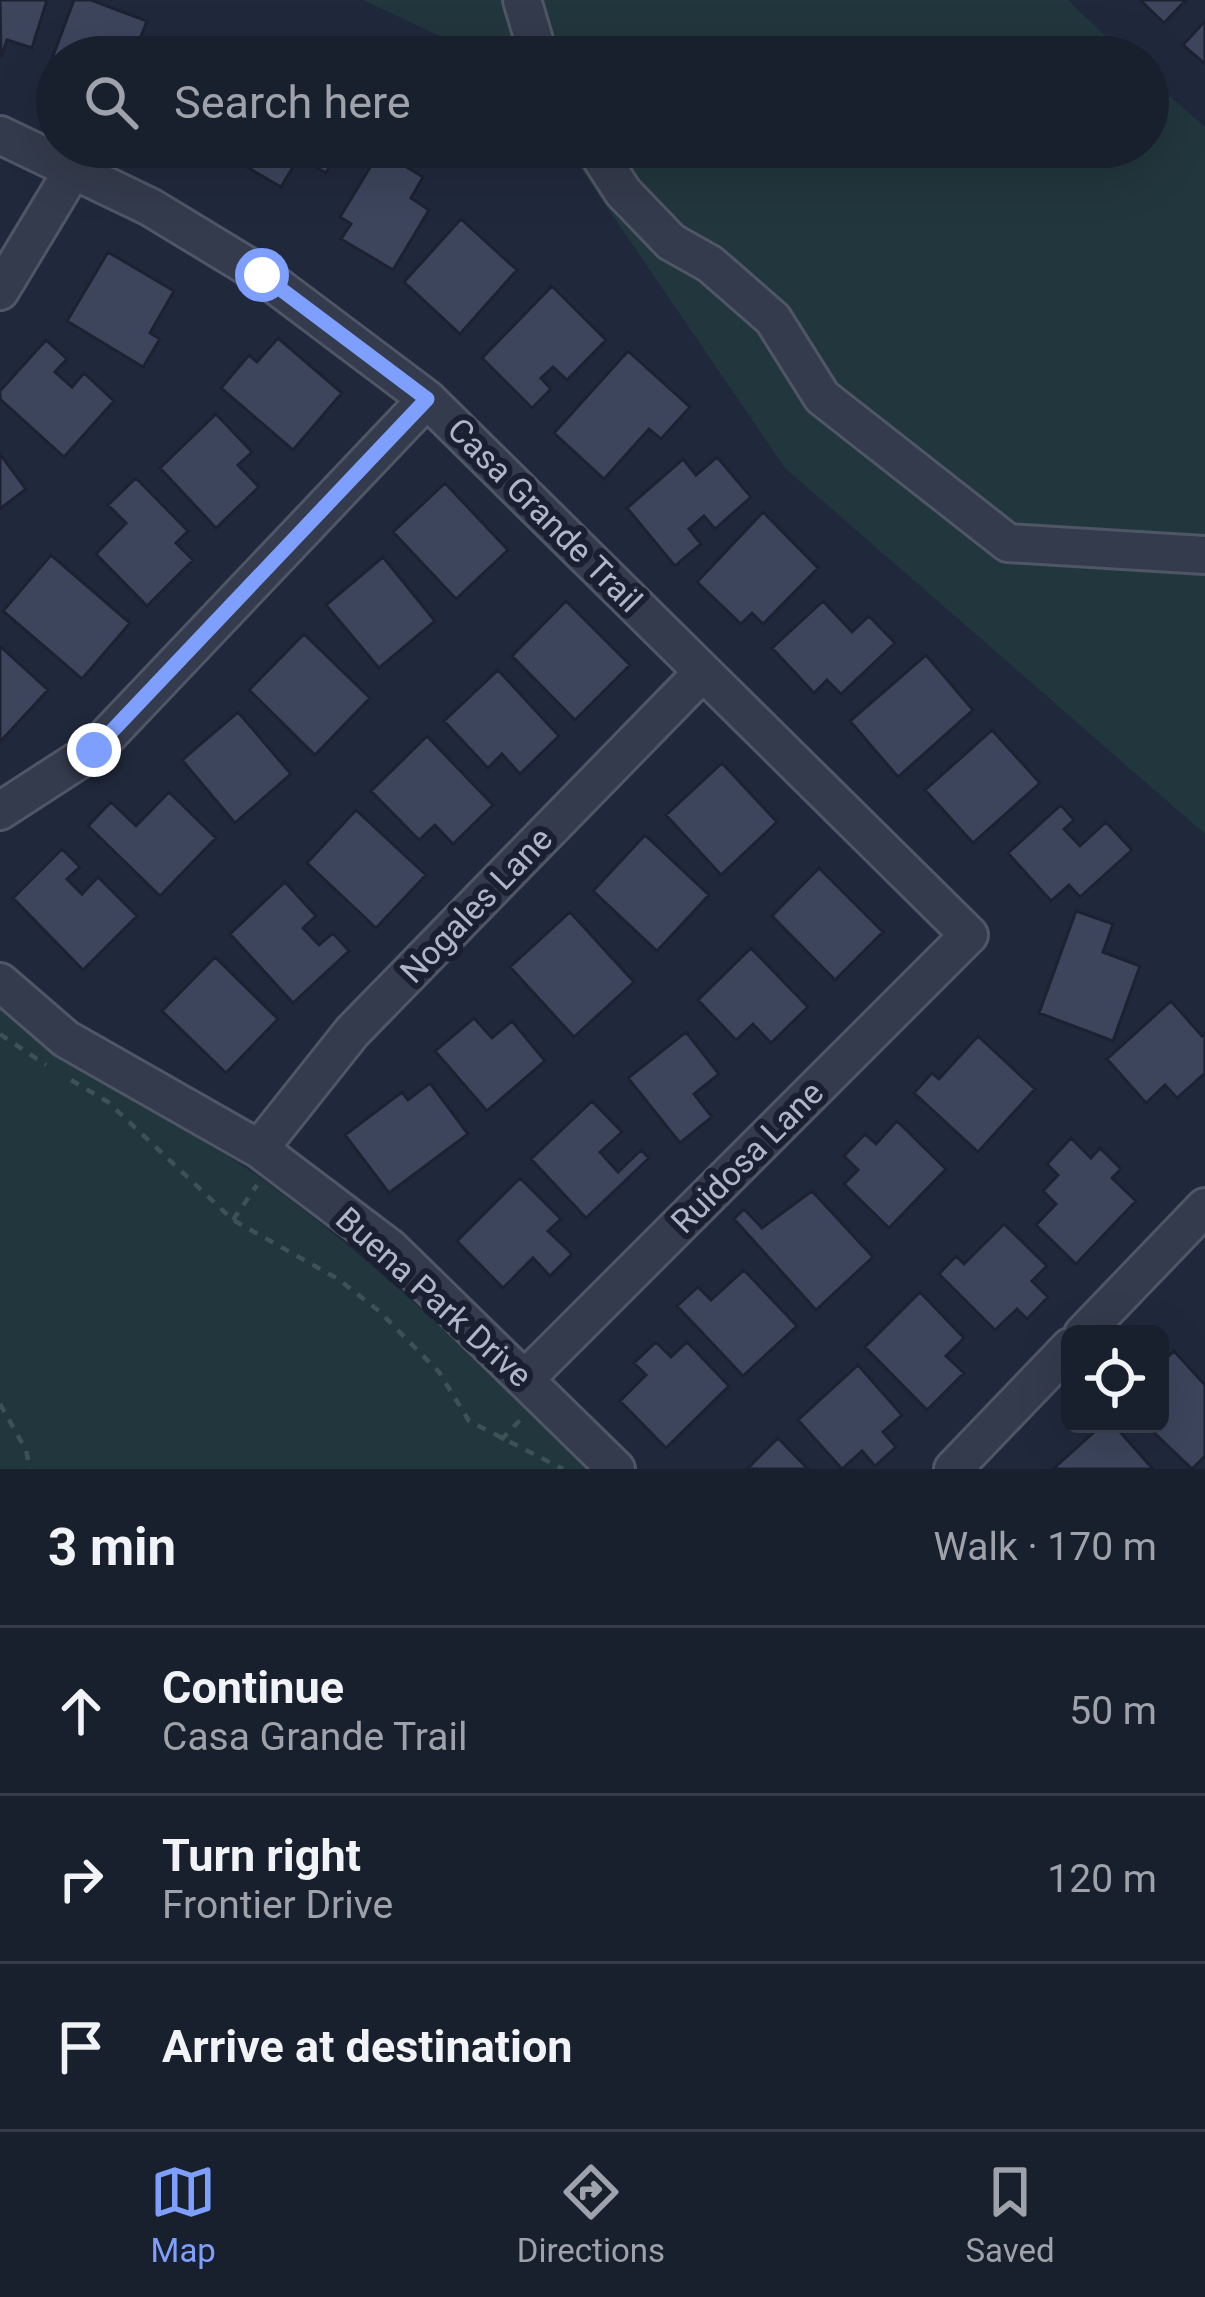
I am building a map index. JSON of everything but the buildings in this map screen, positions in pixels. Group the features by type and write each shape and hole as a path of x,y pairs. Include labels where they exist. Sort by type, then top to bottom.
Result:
{"street":[{"path":"522,0 533,36"},
{"name":"Casa Grande Trail","path":"0,135 36,152"},
{"name":"Casa Grande Trail","path":"69,168 150,207 262,275 427,399 969,935"},
{"path":"608,168 623,192 671,242 710,264 773,319 822,397 1008,543 1205,555"},
{"path":"0,291 73,170"},
{"path":"0,811 94,750 427,399"},
{"name":"Nogales Lane","path":"258,1167 352,1032 704,672"},
{"name":"Ruidosa Lane","path":"525,1379 969,935"},
{"name":"Buena Park Drive","path":"0,982 66,1039 390,1248 616,1469"},
{"path":"1092,1325 1205,1207"},
{"path":"952,1469 1061,1356"}],"path":[{"path":"0,1034 108,1102 233,1220 338,1279 380,1311 439,1372 469,1421 562,1469"},
{"path":"233,1220 258,1167"},
{"path":"0,1403 26,1450 30,1469"},
{"path":"501,1440 524,1416"}],"shaded area":[{"path":"363,0 1068,0 1105,36 440,36"},
{"path":"1169,95 1205,127 1205,834 785,468 580,168 1169,168"},
{"path":"0,1008 242,1165 318,1221 438,1324 591,1469 0,1469"}],"route":[{"path":"94,750 427,399 262,275"}]}
